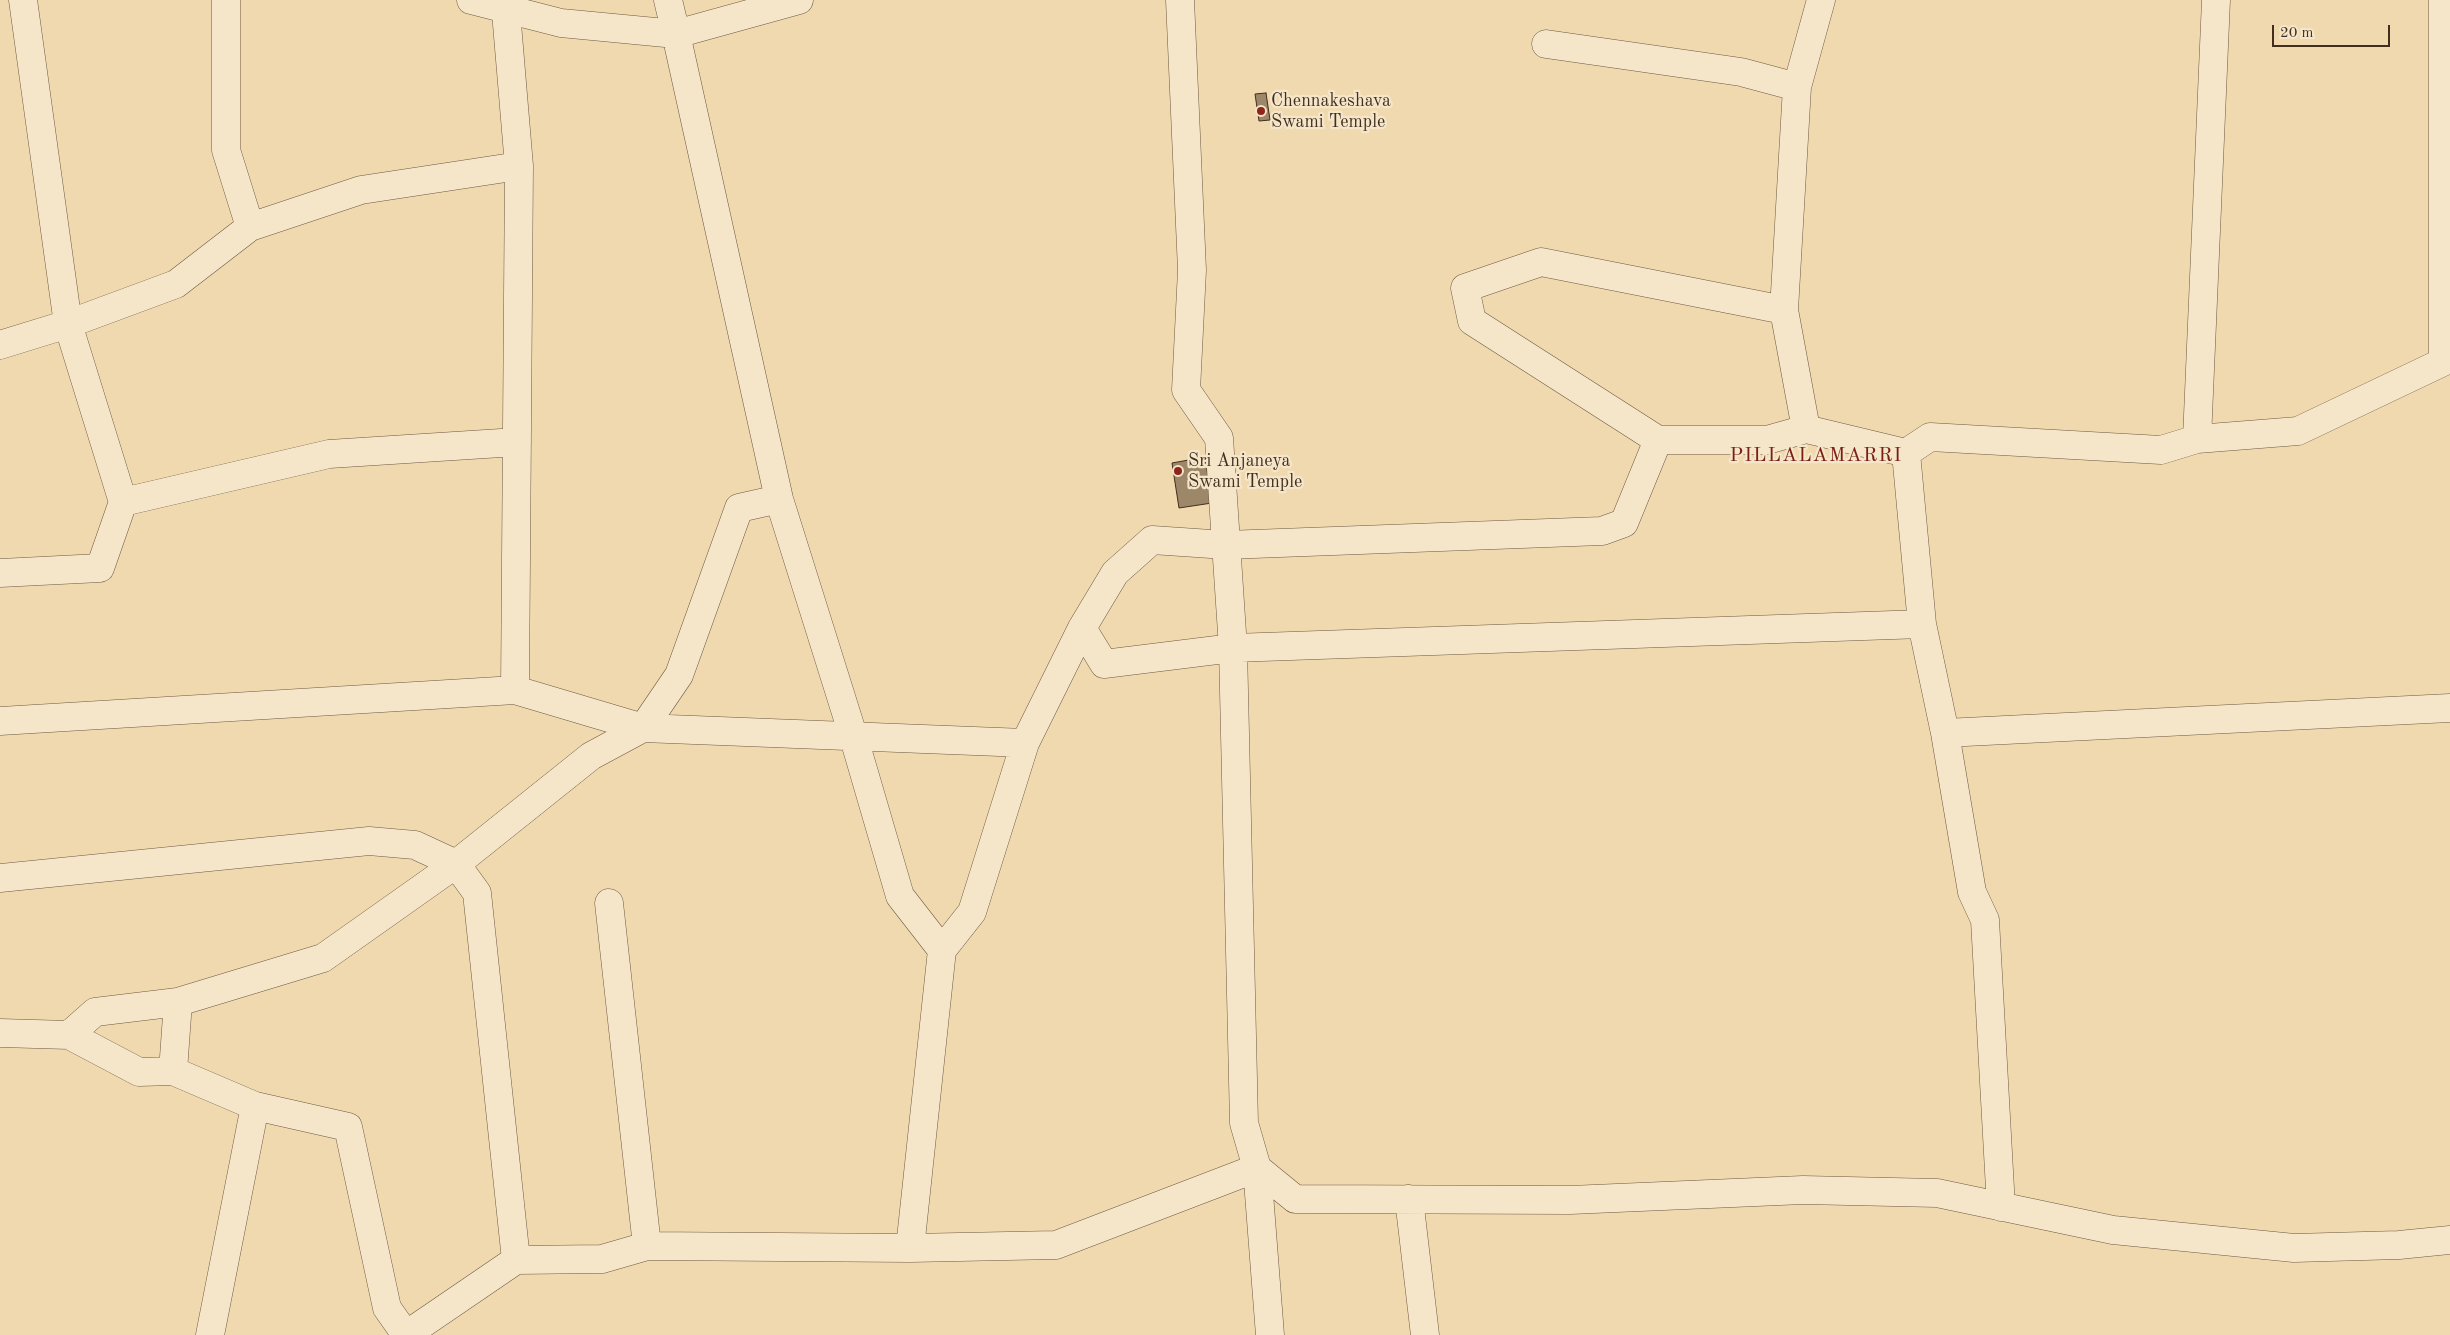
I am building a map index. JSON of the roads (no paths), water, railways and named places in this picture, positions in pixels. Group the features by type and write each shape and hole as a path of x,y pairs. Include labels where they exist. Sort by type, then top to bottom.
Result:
{"street":[{"path":"0,573 100,568 123,502 68,324 23,0"},
{"path":"226,0 226,150 250,227"},
{"path":"471,0 506,4 562,23 676,34 799,0"},
{"path":"668,0 779,499 853,735 900,896 942,950"},
{"path":"1180,0 1192,270 1186,390 1219,438 1233,648 1244,1123 1257,1168 1270,1335"},
{"path":"1806,429 1784,310 1797,87 1821,0"},
{"path":"2197,439 2216,0"},
{"path":"1784,310 1541,262 1465,288 1472,321 1658,440 1767,440 1806,429 1906,452 1930,437 2161,450 2197,439 2298,431 2447,362 2443,0"},
{"path":"506,4 519,166 515,690"},
{"path":"1546,44 1741,72 1797,87"},
{"path":"0,344 68,324 176,284 250,227 361,190 519,166"},
{"path":"910,1248 942,950 972,912 1025,743 1082,628 1115,572 1152,540 1226,545 1602,531 1624,523 1658,440"},
{"path":"123,502 328,454 517,442"},
{"path":"1906,452 1922,624 1945,732 1972,892 1985,920 2001,1207"},
{"path":"70,1035 95,1012 178,1002 323,958 456,864 590,756 642,728 679,676 739,508 779,499"},
{"path":"1082,628 1104,664 1233,648 1922,624"},
{"path":"0,721 515,690 642,728 1025,743"},
{"path":"1945,732 2450,708"},
{"path":"0,878 369,841 415,845 456,864 476,894 516,1260"},
{"path":"608,903 647,1246"},
{"path":"172,1072 178,1002"},
{"path":"0,1033 70,1035 139,1072 172,1072 255,1106 348,1127 387,1308 406,1335 516,1260 602,1259 647,1246 910,1248 1056,1245 1257,1168"},
{"path":"210,1335 255,1106"},
{"path":"1257,1168 1295,1199 1570,1200 1803,1190 1937,1193 2114,1230 2294,1248 2399,1245 2450,1240"},
{"path":"1409,1199 1425,1335"}],"place":[{"name":"Chennakeshava Swami Temple","path":"1261,111"},
{"name":"Sri Anjaneya Swami Temple","path":"1178,471"}],"district":[{"name":"PILLALAMARRI","path":"1816,456"}]}
